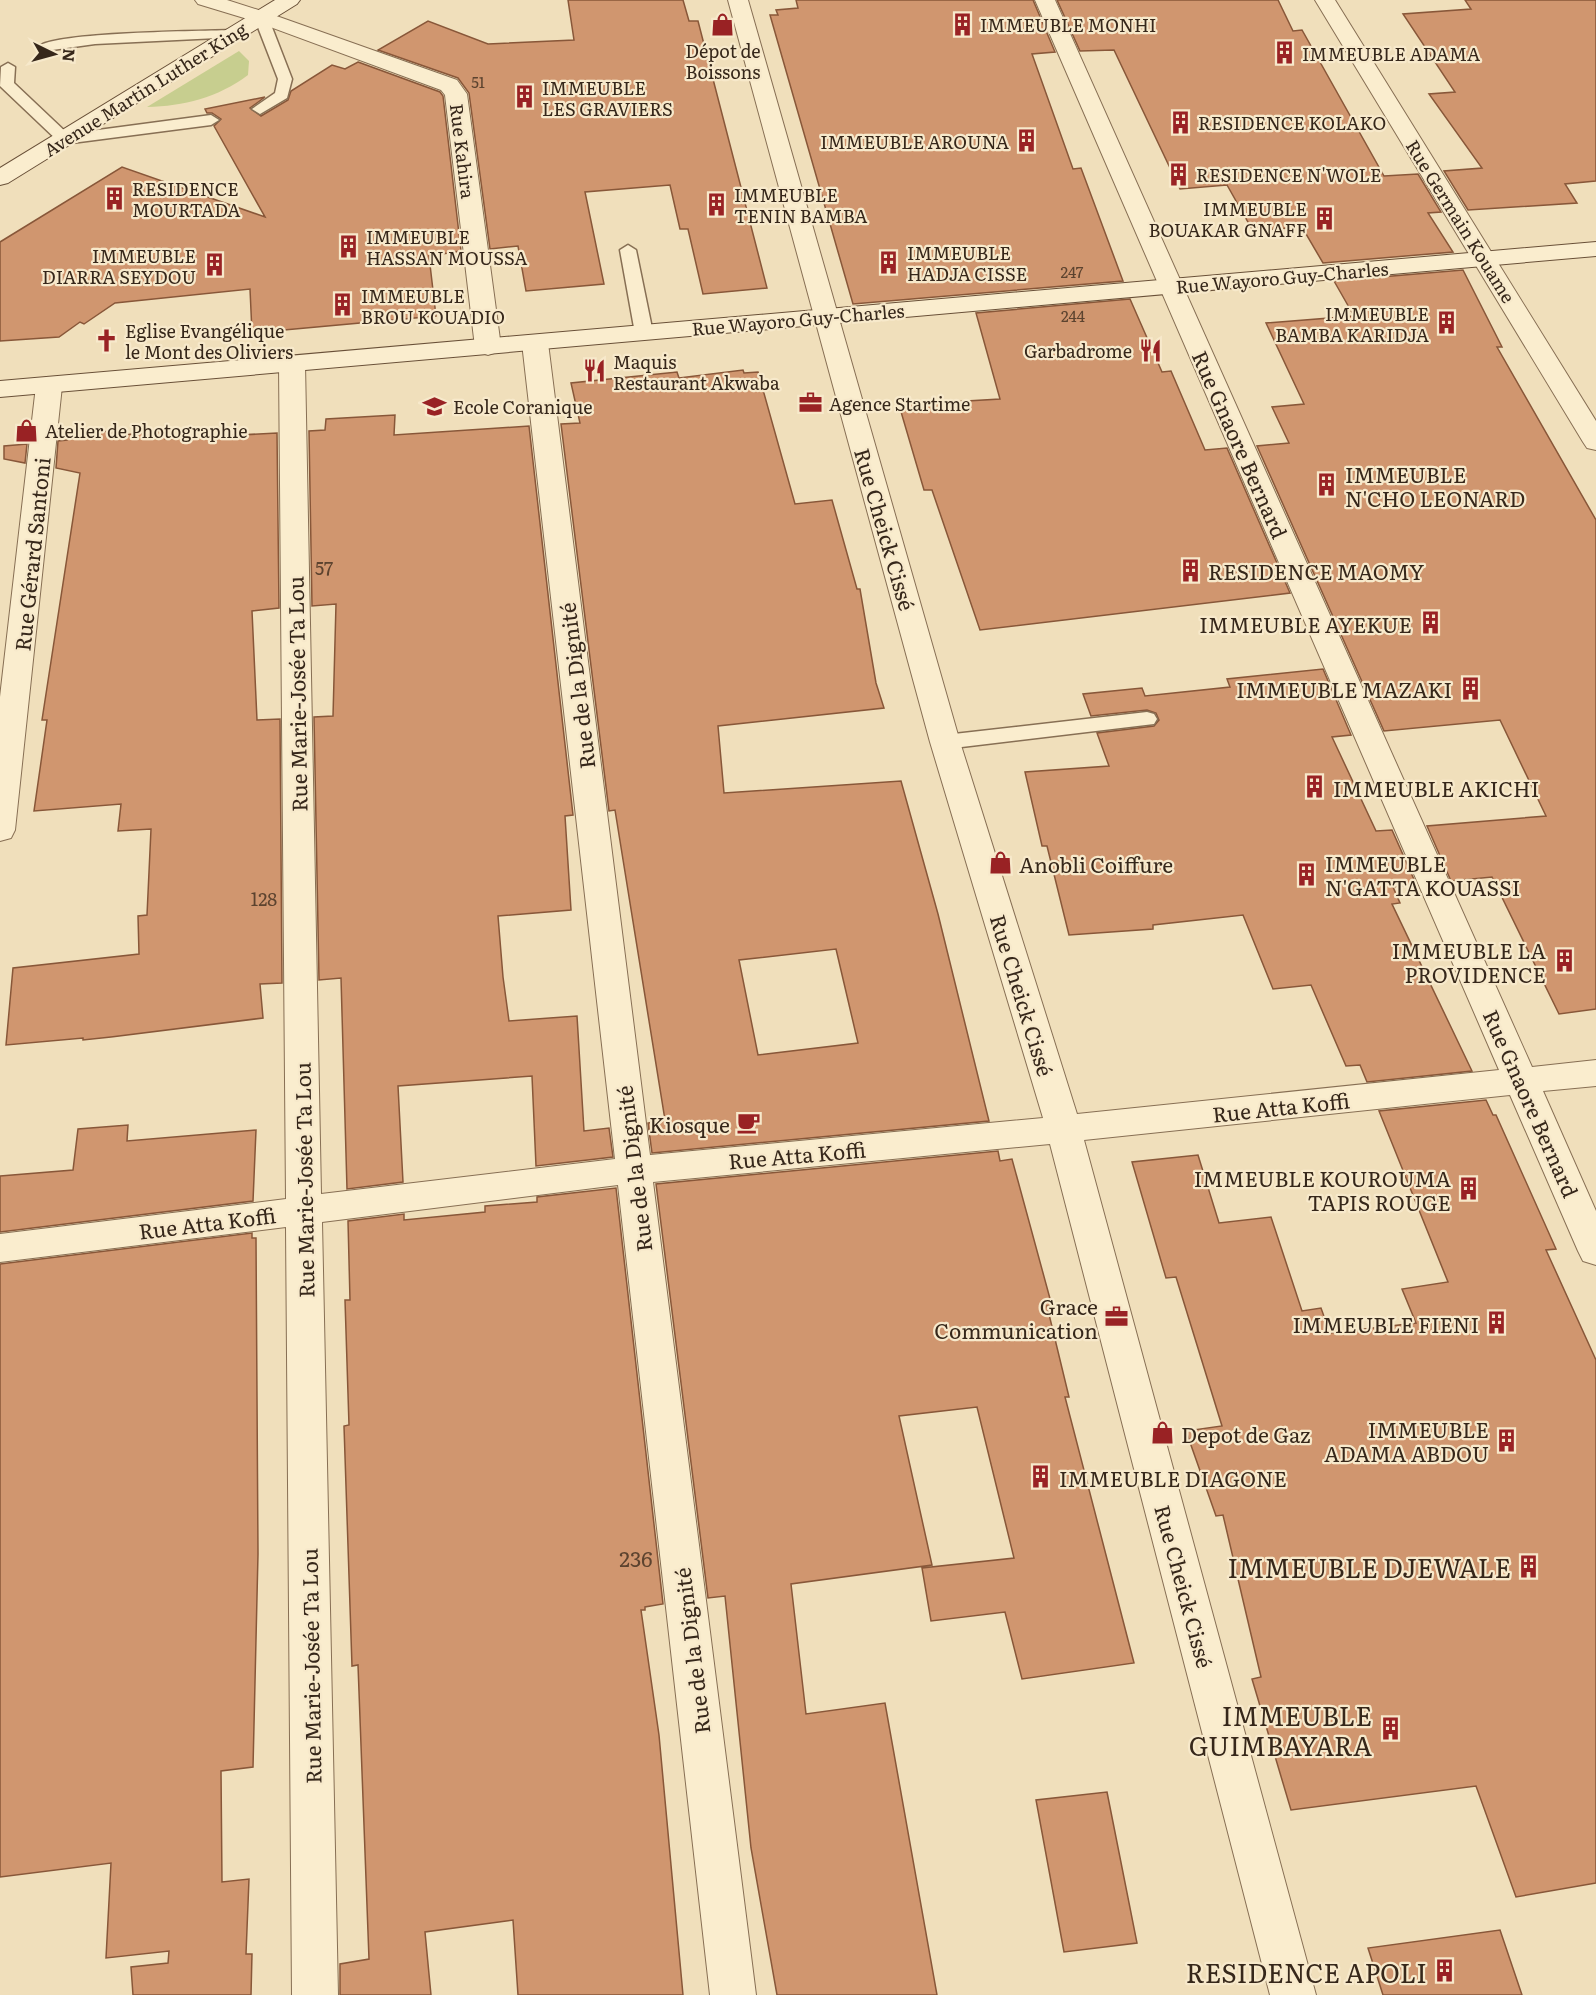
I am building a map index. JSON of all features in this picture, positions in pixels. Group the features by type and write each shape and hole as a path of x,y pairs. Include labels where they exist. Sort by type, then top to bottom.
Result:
{"street":[{"name":"Rue Kahira","path":"205,0 261,17 449,85 456,94 488,347"},
{"name":"Avenue Martin Luther King","path":"0,178 290,0"},
{"name":"Rue Cheick Cissé","path":"738,0 945,742 1064,1129 1293,1995"},
{"name":"Rue Gnaore Bernard","path":"1046,0 1596,1251"},
{"name":"Rue Germain Kouame","path":"1325,0 1596,442"},
{"name":"Rue Wayoro Guy-Charles","path":"0,389 1596,249"},
{"name":"Rue de la Dignité","path":"536,343 733,1995"},
{"name":"Rue Marie-Josée Ta Lou","path":"292,364 315,1995"},
{"name":"Rue Gérard Santoni","path":"0,830 49,386"},
{"name":"Rue Atta Koffi","path":"0,1248 633,1170 1064,1129 1596,1073"}],"lane":[{"path":"260,110 282,95 285,79 261,17"},
{"path":"45,47 95,40 233,34"},
{"path":"8,67 6,84 63,139 211,120"},
{"path":"628,250 644,333"},
{"path":"945,742 1147,719"}],"green space":[{"path":"239,51 249,61 248,75 236,83 200,99 174,105 147,107"}],"building":[{"path":"568,0 683,0 689,21 698,21 767,288 703,294 688,229 680,229 670,185 585,192 604,284 526,291 518,246 490,249 469,93 458,78 378,50 428,21 488,44 574,40"},
{"path":"796,0 1033,0 1055,52 1032,54 1073,169 1081,168 1123,281 853,304 770,15 778,15 776,10 798,8"},
{"path":"1057,0 1278,0 1293,31 1302,30 1384,176 1418,174 1441,212 1428,213 1453,252 1323,263 1302,227 1253,231 1227,185 1180,189 1114,50 1080,51"},
{"path":"1465,0 1596,0 1596,181 1565,184 1577,203 1468,210 1444,171 1482,168 1429,94 1455,92 1403,14 1471,9"},
{"path":"358,62 440,92 443,96 461,251 429,256 436,316 252,333 250,289 115,303 84,324 80,322 59,337 0,341 0,242 122,167 265,217 214,126 221,119 212,113 207,113 205,109 265,97 250,108 261,116 288,100 291,91 332,65 345,69"},
{"path":"1463,270 1502,347 1497,347 1596,520 1596,1009 1559,1014 1492,877 1451,881 1427,826 1546,816 1500,720 1384,731 1257,446 1289,443 1272,407 1304,404 1266,323 1354,316 1334,281"},
{"path":"1130,299 1162,372 1171,371 1205,450 1227,448 1290,593 980,630 932,490 924,490 899,405 1000,399 976,313"},
{"path":"743,370 744,373 758,372 795,504 832,500 857,589 860,589 876,683 884,708 718,726 724,793 901,781 938,914 989,1121 652,1153 648,1123 665,1120 615,810 609,811 561,424 580,423 571,383 677,372 679,378","holes":["836,949 858,1043 758,1055 739,960"]},
{"path":"395,415 394,435 529,426 573,815 565,816 571,910 498,916 503,977 509,1021 577,1016 584,1131 609,1128 613,1157 536,1166 532,1076 398,1086 403,1182 347,1189 341,978 319,980 314,717 333,716 336,604 312,606 309,431 325,430 326,419"},
{"path":"112,431 111,436 165,431 165,439 277,433 279,608 252,611 257,720 280,719 282,983 260,984 263,1018 83,1040 83,1038 6,1045 13,968 139,954 138,916 147,915 151,829 118,831 121,804 34,811 47,720 42,720 80,473 56,468 58,441 67,440 68,434"},
{"path":"27,444 25,463 4,459 4,446"},
{"path":"1323,669 1351,735 1332,737 1376,831 1392,830 1416,884 1393,887 1400,903 1392,904 1472,1071 1367,1082 1360,1065 1346,1066 1311,985 1273,989 1243,915 1153,925 1153,929 1069,935 1047,846 1042,846 1025,772 1109,766 1097,733 1154,726 1159,720 1156,713 1147,710 1091,716 1083,694 1142,688 1145,696 1230,687 1227,679"},
{"path":"1486,1100 1493,1115 1496,1115 1556,1249 1546,1250 1596,1360 1596,1883 1516,1897 1476,1786 1291,1810 1252,1679 1261,1677 1223,1515 1216,1516 1186,1431 1222,1426 1176,1277 1166,1278 1132,1162 1198,1155 1219,1223 1271,1217 1302,1311 1321,1308 1330,1333 1416,1323 1402,1289 1448,1282 1379,1111"},
{"path":"128,1125 127,1141 256,1130 253,1201 0,1232 0,1176 73,1170 78,1129"},
{"path":"998,1151 1000,1161 1012,1159 1052,1306 1047,1306 1069,1397 1065,1397 1134,1663 1022,1679 1005,1612 931,1621 922,1568 1014,1558 977,1407 899,1416 932,1565 791,1584 806,1714 885,1703 937,1995 777,1995 751,1848 725,1596 708,1598 656,1184"},
{"path":"616,1188 663,1604 645,1607 645,1610 641,1610 659,1735 683,1995 518,1995 513,1920 425,1932 431,1995 340,1995 340,1964 369,1959 358,1665 352,1666 344,1426 349,1425 345,1300 350,1300 348,1221 404,1214 404,1220 485,1212 485,1206 537,1202 537,1197"},
{"path":"252,1233 252,1238 256,1238 258,1554 253,1767 221,1771 222,1882 249,1879 246,1954 252,1954 251,1995 133,1995 131,1967 168,1963 169,1951 106,1958 111,1863 0,1877 0,1264"},
{"path":"1107,1792 1137,1943 1064,1952 1036,1800"},
{"name":"RESIDENCE APOLI","path":"1500,1930 1522,1995 1383,1995 1368,1948"}],"place":[{"name":"Dépot de Boissons","path":"723,24"},
{"name":"IMMEUBLE MONHI","path":"962,24"},
{"name":"IMMEUBLE ADAMA","path":"1284,53"},
{"name":"IMMEUBLE LES GRAVIERS","path":"524,97"},
{"name":"RESIDENCE KOLAKO","path":"1180,122"},
{"name":"IMMEUBLE AROUNA","path":"1027,141"},
{"name":"RESIDENCE N'WOLE","path":"1178,174"},
{"name":"RESIDENCE MOURTADA","path":"114,198"},
{"name":"IMMEUBLE TENIN BAMBA","path":"716,204"},
{"name":"IMMEUBLE BOUAKAR GNAFF","path":"1325,218"},
{"name":"IMMEUBLE HASSAN MOUSSA","path":"348,246"},
{"name":"IMMEUBLE HADJA CISSE","path":"889,262"},
{"name":"IMMEUBLE DIARRA SEYDOU","path":"214,265"},
{"name":"IMMEUBLE BROU KOUADIO","path":"343,305"},
{"name":"IMMEUBLE BAMBA KARIDJA","path":"1447,323"},
{"name":"Eglise Evangélique le Mont des Oliviers","path":"107,340"},
{"name":"Garbadrome","path":"1150,350"},
{"name":"Maquis Restaurant Akwaba","path":"595,371"},
{"name":"Agence Startime","path":"811,403"},
{"name":"Ecole Coranique","path":"435,406"},
{"name":"Atelier de Photographie","path":"27,430"},
{"name":"IMMEUBLE N'CHO LEONARD","path":"1327,485"},
{"name":"RESIDENCE MAOMY","path":"1190,570"},
{"name":"IMMEUBLE AYEKUE","path":"1430,623"},
{"name":"IMMEUBLE MAZAKI","path":"1470,688"},
{"name":"IMMEUBLE AKICHI","path":"1315,787"},
{"name":"Anobli Coiffure","path":"1001,863"},
{"name":"IMMEUBLE N'GATTA KOUASSI","path":"1307,874"},
{"name":"IMMEUBLE LA PROVIDENCE","path":"1564,961"},
{"name":"Kiosque","path":"748,1123"},
{"name":"IMMEUBLE KOUROUMA TAPIS ROUGE","path":"1469,1189"},
{"name":"Grace Communication","path":"1116,1317"},
{"name":"IMMEUBLE FIENI","path":"1497,1323"},
{"name":"Depot de Gaz","path":"1163,1433"},
{"name":"IMMEUBLE ADAMA ABDOU","path":"1507,1440"},
{"name":"IMMEUBLE DIAGONE","path":"1041,1477"},
{"name":"IMMEUBLE DJEWALE","path":"1529,1566"},
{"name":"IMMEUBLE GUIMBAYARA","path":"1390,1729"},
{"name":"RESIDENCE APOLI","path":"1445,1971"}]}
